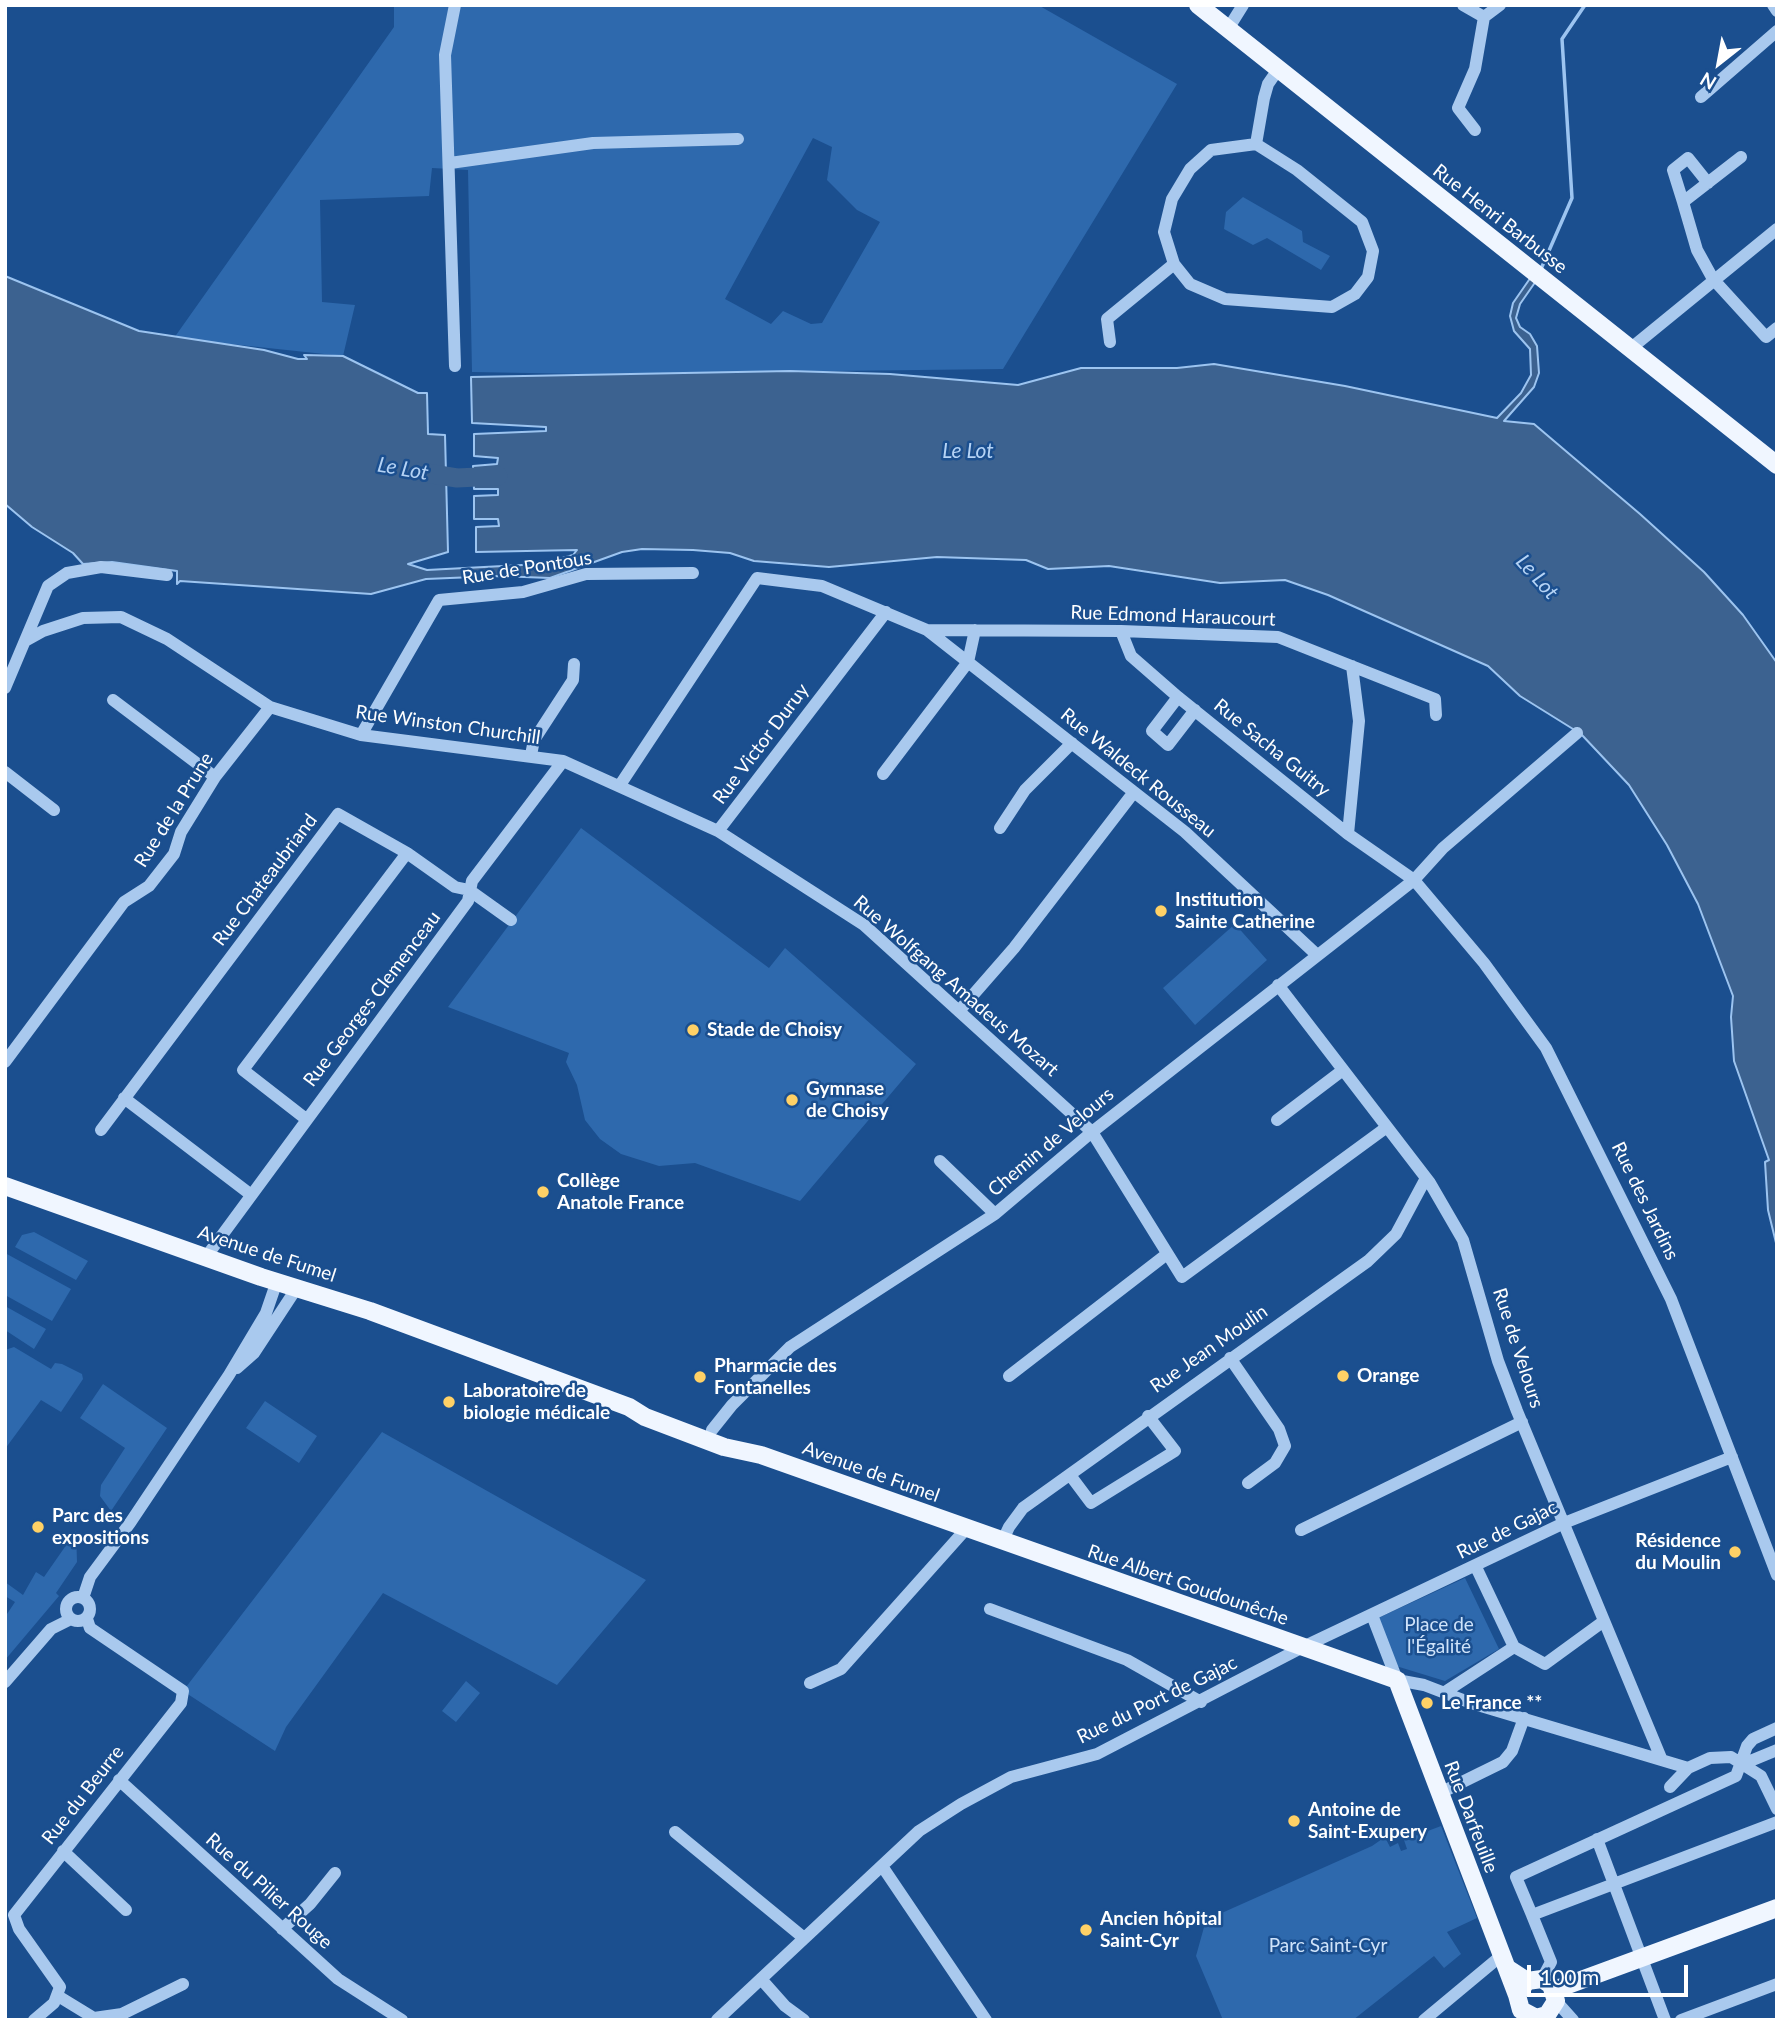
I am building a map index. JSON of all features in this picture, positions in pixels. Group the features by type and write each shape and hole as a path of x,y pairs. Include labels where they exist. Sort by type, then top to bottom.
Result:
{"main road":[{"name":"Rue Henri Barbusse","path":"1198,5 1630,349 1774,457"},
{"name":"Avenue de Fumel","path":"5,1186 206,1258 298,1286 629,1407 645,1417 710,1435 965,1529"},
{"name":"Rue Albert Goudounêche","path":"965,1529 1397,1680"},
{"name":"Rue Darfeuille","path":"1397,1680 1504,1961"},
{"path":"1504,1961 1539,1989 1551,2011 1533,2018 1518,2005 1539,1989 1642,1959 1777,1908"}],"street":[{"path":"455,5 445,55 455,366"},
{"path":"1228,29 1243,5"},
{"path":"1463,5 1484,17"},
{"path":"1475,130 1458,108 1475,69 1484,17 1500,5"},
{"path":"1773,5 1777,11"},
{"path":"1701,96 1777,31"},
{"path":"1256,144 1268,84 1278,71"},
{"path":"450,163 593,143 738,139"},
{"path":"1256,144 1297,170 1362,222 1373,251 1368,277 1355,294 1332,307 1224,299 1190,284 1174,264 1164,232 1172,199 1190,169 1211,150 1256,144"},
{"path":"1684,202 1741,157"},
{"path":"1708,183 1688,158 1672,170 1697,250 1713,279 1766,337 1777,328"},
{"path":"1630,349 1777,229"},
{"path":"1110,342 1107,319 1174,264"},
{"path":"5,688 9,669 25,641 48,586 67,573 101,567 167,576"},
{"name":"Rue de Pontous","path":"361,735 439,600 523,592 586,574 693,573"},
{"path":"620,785 757,578 822,586 886,612"},
{"name":"Rue Edmond Haraucourt","path":"886,612 928,630 1121,631 1278,637 1435,699 1436,715"},
{"name":"Rue Victor Duruy","path":"564,761 718,831 886,612"},
{"name":"Rue Winston Churchill","path":"25,641 43,631 83,618 121,617 167,639 270,707 361,735 564,761"},
{"name":"Rue Waldeck Rousseau","path":"928,630 1185,832 1317,955"},
{"path":"883,774 968,662 975,630"},
{"name":"Rue Sacha Guitry","path":"1121,631 1131,656 1178,697 1348,834 1414,880"},
{"path":"531,755 534,740 573,680 574,664"},
{"path":"1348,834 1359,720 1352,666"},
{"path":"1178,697 1152,731 1168,745 1195,710"},
{"path":"113,700 215,777"},
{"name":"Rue de la Prune","path":"5,1062 124,902 149,886 174,853 181,832 215,777 270,707"},
{"name":"Chemin de Velours","path":"710,1435 790,1347 995,1214 1092,1132 1414,880 1443,848 1577,733"},
{"path":"1000,828 1025,790 1072,743"},
{"name":"Rue Georges Clemenceau","path":"206,1258 250,1194 468,901 469,890 564,761"},
{"path":"5,772 54,810"},
{"path":"959,1011 1014,947 1134,792"},
{"name":"Rue Chateaubriand","path":"101,1130 338,814 407,853 455,887 469,890 511,920"},
{"name":"Rue Wolfgang Amadeus Mozart","path":"718,831 791,875 864,925 1092,1132 1182,1277 1387,1127"},
{"path":"306,1119 243,1070 407,853"},
{"name":"Rue des Jardins","path":"1414,880 1484,963 1546,1048 1671,1298 1777,1575"},
{"name":"Rue de Velours","path":"1278,985 1426,1178 1462,1240 1498,1361 1661,1758"},
{"path":"1277,1119 1343,1070"},
{"path":"124,1098 250,1194"},
{"path":"940,1161 995,1214"},
{"name":"Rue Jean Moulin","path":"1002,1542 1023,1508 1368,1261 1396,1234 1426,1178"},
{"path":"1009,1376 1167,1254"},
{"path":"83,1598 90,1577 130,1523 229,1375 266,1313 277,1281"},
{"path":"229,1375 254,1353 298,1286"},
{"path":"1230,1358 1279,1429 1285,1446 1275,1463 1248,1483"},
{"path":"1070,1475 1091,1503 1175,1451 1148,1416"},
{"path":"1301,1530 1522,1422"},
{"name":"Rue de Gajac","path":"1303,1647 1564,1523 1732,1457"},
{"path":"810,1683 841,1669 965,1529"},
{"path":"1476,1567 1517,1649 1545,1664 1604,1621"},
{"path":"75,1597 83,1598 91,1607 87,1619 79,1622 71,1619 66,1613 66,1605 75,1597"},
{"path":"990,1609 1127,1660 1201,1702"},
{"path":"1372,1615 1397,1680 1445,1692 1471,1703 1688,1768"},
{"path":"5,1682 51,1629 71,1619"},
{"name":"Rue du Beurre","path":"58,1996 60,1987 19,1929 14,1914 181,1703 183,1691 90,1628 87,1619"},
{"name":"Rue du Port de Gajac","path":"717,2020 919,1831 1011,1777 1097,1754 1303,1647"},
{"path":"1445,1692 1517,1649"},
{"path":"1440,1793 1503,1762 1512,1751 1524,1718"},
{"path":"1748,1767 1745,1751 1753,1739 1777,1728"},
{"path":"1573,2020 1539,1989 1551,1962 1516,1877 1680,1804 1736,1776 1777,1750"},
{"path":"1670,1787 1688,1768 1710,1758 1731,1757 1762,1776 1777,1809"},
{"name":"Rue du Pilier Rouge","path":"119,1780 338,1979 402,2020"},
{"path":"1532,1915 1615,1886 1777,1822"},
{"path":"675,1832 804,1938"},
{"path":"1597,1839 1665,2020"},
{"path":"64,1851 126,1910"},
{"path":"882,1866 986,2020"},
{"path":"282,1930 310,1904 335,1874"},
{"path":"1424,2020 1504,1961"},
{"path":"761,1979 785,2006 804,2020"},
{"path":"34,2020 58,1996 94,2018 122,2014 183,1984"},
{"path":"1681,2020 1714,2014 1777,1984"}],"green space":[{"path":"394,5 1038,5 1177,84 1003,369 584,374 472,372 468,170 432,168 429,196 320,200 322,302 355,305 343,356 174,338 394,27","holes":["813,138 832,147 827,180 857,210 880,222 822,323 811,324 783,311 771,324 725,299"]},
{"path":"1243,197 1302,231 1303,242 1330,256 1321,270 1267,238 1253,245 1224,229 1226,212"},
{"name":"Stade de Choisy","path":"581,828 769,968 785,948 916,1064 800,1201 695,1163 659,1166 621,1154 600,1139 585,1120 577,1085 566,1062 569,1053 448,1007"},
{"path":"1235,924 1267,960 1195,1025 1163,988"},
{"path":"34,1232 88,1261 76,1280 15,1247 22,1235"},
{"path":"5,1253 71,1289 52,1321 5,1295"},
{"path":"5,1306 46,1329 34,1349 5,1330"},
{"path":"14,1347 51,1369 55,1363 62,1364 82,1374 83,1379 61,1412 41,1400 5,1449 5,1350"},
{"path":"103,1384 167,1428 111,1511 100,1496 101,1485 125,1448 80,1418"},
{"path":"265,1401 317,1436 299,1463 246,1428"},
{"path":"382,1432 646,1580 557,1685 383,1593 286,1727 275,1751 183,1691"},
{"path":"76,1531 77,1562 56,1593 59,1596 5,1660 5,1617 15,1602 5,1596 5,1582 23,1595 36,1572 44,1577"},
{"name":"Place de l'Égalité","path":"1465,1578 1499,1649 1445,1681 1396,1666 1376,1619"},
{"path":"466,1681 480,1693 456,1722 442,1711"},
{"name":"Parc Saint-Cyr","path":"1441,1826 1477,1918 1447,1932 1461,1954 1444,1968 1434,1956 1353,2020 1223,2020 1196,1956 1206,1920 1372,1846 1385,1837 1390,1847 1398,1843 1401,1851 1407,1849 1404,1840"}],"water":[{"path":"5,276 139,331 264,350 298,359 307,359 304,355 343,356 418,393 427,393 428,434 445,435 448,552 408,564 427,570 541,564 573,555 577,550 476,552 476,527 499,526 498,519 474,519 474,496 498,495 498,489 474,489 473,466 497,464 498,458 474,456 474,434 546,431 546,427 472,423 471,377 790,371 890,374 1018,385 1081,368 1177,368 1214,364 1345,386 1497,418 1521,393 1531,375 1530,349 1514,331 1510,316 1513,303 1531,277 1536,281 1520,304 1516,318 1520,327 1530,334 1537,346 1539,373 1534,387 1504,421 1534,424 1640,514 1704,572 1743,615 1777,663 1777,1247 1768,1210 1765,1162 1769,1160 1734,1061 1731,1017 1733,996 1698,904 1667,845 1629,785 1581,734 1520,696 1488,666 1328,595 1285,580 1220,583 1109,566 1048,569 1026,560 937,557 829,567 754,561 730,553 642,549 622,552 550,578 498,576 426,579 371,594 180,581 177,584 177,571 112,562 83,564 73,553 32,527 5,504"}],"waterway":[{"path":"1541,269 1572,198 1562,39 1585,5"},
{"name":"Le Lot","path":"420,472 457,478 498,476"}],"place":[{"name":"Institution Sainte Catherine","path":"1161,911"},
{"name":"Stade de Choisy","path":"693,1030"},
{"name":"Gymnase de Choisy","path":"792,1100"},
{"name":"Collège Anatole France","path":"543,1192"},
{"name":"Orange","path":"1343,1376"},
{"name":"Pharmacie des Fontanelles","path":"700,1377"},
{"name":"Laboratoire de biologie médicale","path":"449,1402"},
{"name":"Parc des expositions","path":"38,1527"},
{"name":"Résidence du Moulin","path":"1735,1552"},
{"name":"Le France **","path":"1427,1703"},
{"name":"Antoine de Saint-Exupery","path":"1294,1821"},
{"name":"Ancien hôpital Saint-Cyr","path":"1086,1930"}]}
